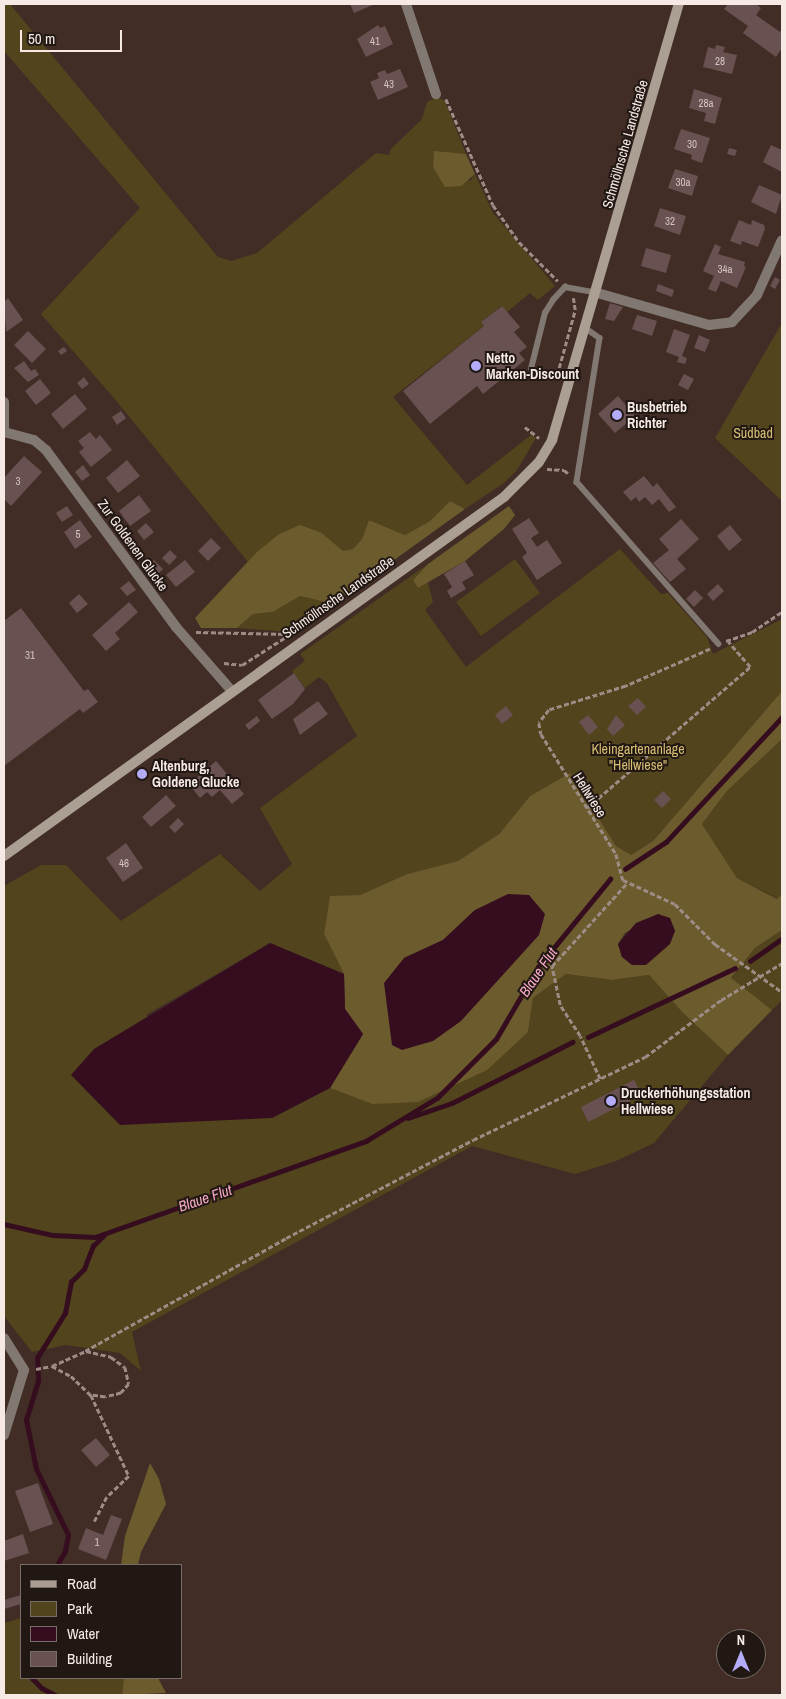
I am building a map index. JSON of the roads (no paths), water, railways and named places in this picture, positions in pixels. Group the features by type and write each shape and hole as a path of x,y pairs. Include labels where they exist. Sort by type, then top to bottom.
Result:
{"main road":[{"name":"Schmöllnsche Landstraße","path":"4,856 231,690 504,496 540,462 552,440 679,4"}],"street":[{"path":"406,4 436,94"},
{"path":"594,292 710,325 732,322 757,295 782,240"},
{"path":"4,402 4,432"},
{"name":"Zur Goldenen Glucke","path":"4,432 34,440 46,450 176,627 231,690"},
{"path":"4,1338 24,1370 4,1435"}],"lane":[{"path":"531,369 545,313 565,287 594,292"},
{"path":"584,327 600,338 577,482 719,644"}],"water":[{"path":"508,894 529,895 545,914 539,935 461,1021 433,1041 402,1050 392,1045 384,983 404,958 443,940 475,910"},
{"path":"658,914 670,918 675,931 670,944 646,965 632,965 622,957 618,944 636,923"},
{"path":"270,943 344,974 345,1009 363,1034 330,1088 272,1118 120,1125 71,1075 94,1049"}],"waterway":[{"name":"Blaue Flut","path":"625,869 666,842 782,717"},
{"name":"Blaue Flut","path":"4,1224 53,1235 95,1237 366,1141 437,1098 496,1039 538,967 610,879"},
{"name":"Blaue Flut","path":"750,961 782,939"},
{"name":"Blaue Flut","path":"588,1037 735,968"},
{"name":"Blaue Flut","path":"408,1118 452,1103 572,1042"},
{"path":"58,1564 65,1551 68,1535 36,1469 26,1420 38,1381 37,1358 65,1313 71,1282 84,1269 93,1246 104,1235"},
{"path":"33,1679 42,1688 55,1695"}],"place":[{"name":"Netto Marken-Discount","path":"476,366"},
{"name":"Busbetrieb Richter","path":"617,415"},
{"name":"Altenburg, Goldene Glucke","path":"142,774"},
{"name":"Druckerhöhungsstation Hellwiese","path":"611,1101"}],"park label":[{"name":"Südbad","path":"753,433"},
{"name":"Kleingartenanlage \"Hellwiese\"","path":"638,758"}]}
